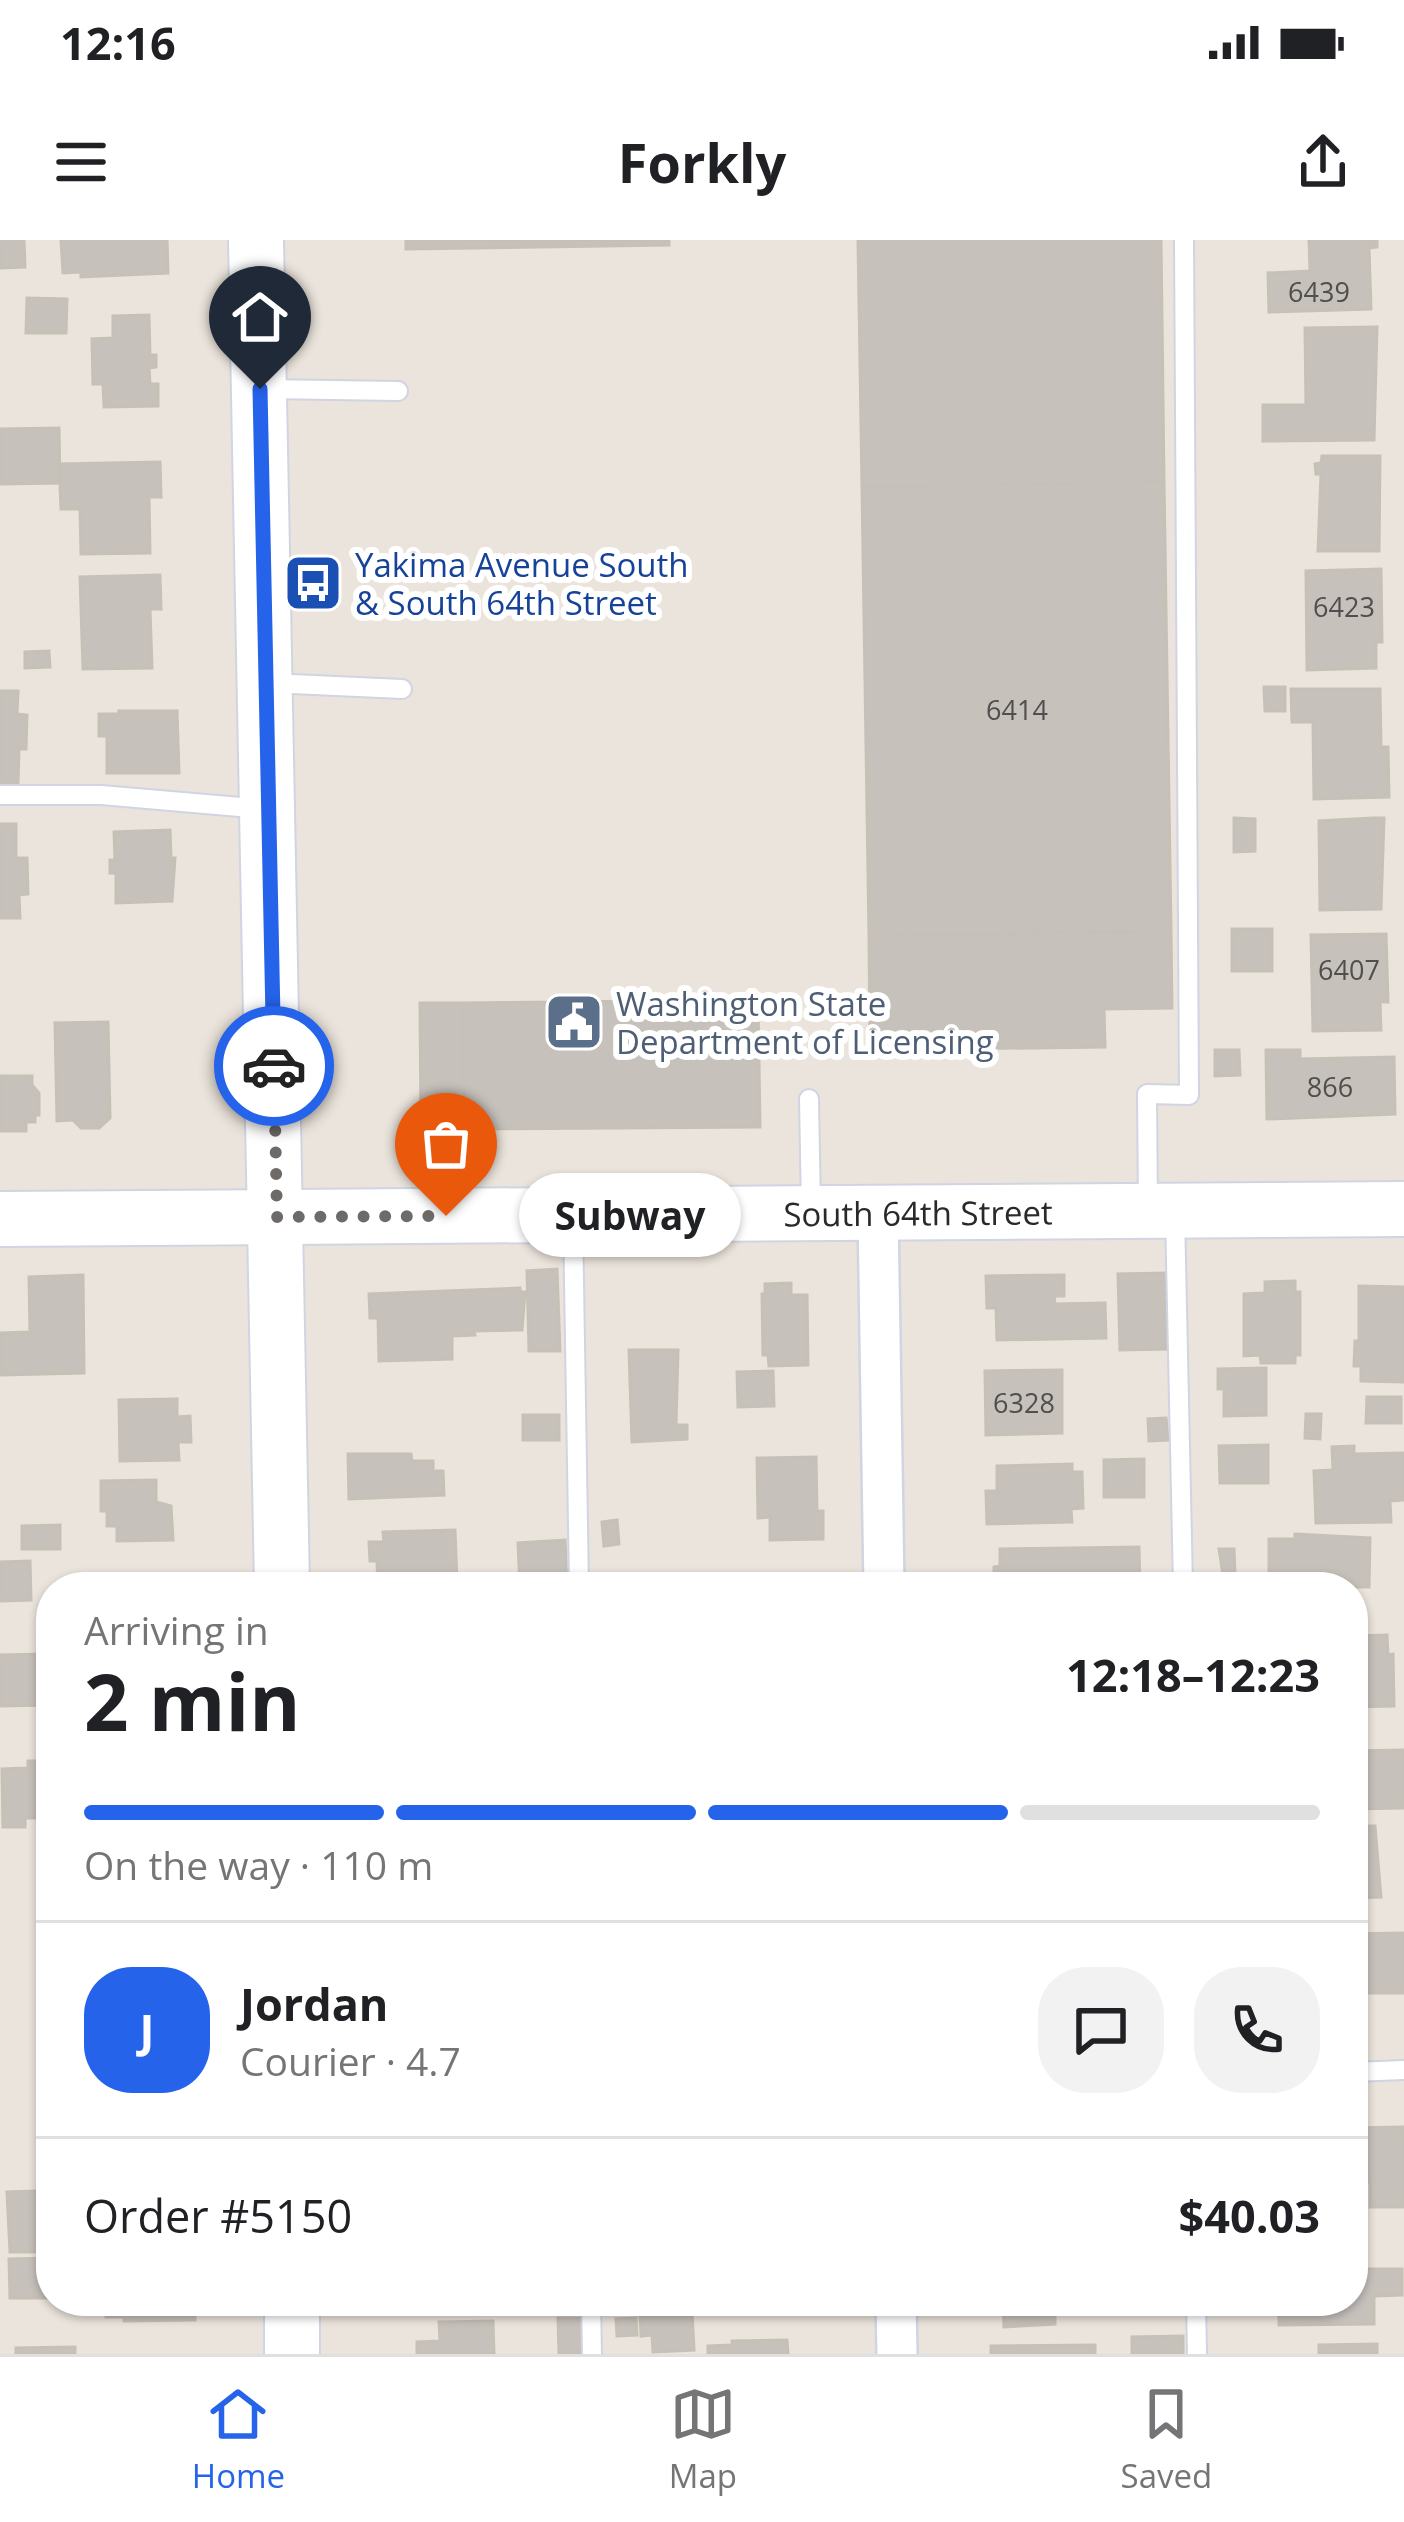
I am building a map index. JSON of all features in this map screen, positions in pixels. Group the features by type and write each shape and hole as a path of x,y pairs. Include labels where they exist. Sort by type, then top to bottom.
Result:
{"main road":[{"path":"256,240 282,1572"},
{"name":"South 64th Street","path":"0,1219 1404,1210"},
{"path":"292,2316 292,2354"}],"street":[{"path":"878,1213 884,1572"},
{"path":"896,2316 897,2354"}],"lane":[{"path":"1182,1572 1162,1210 1147,1094 1189,1095 1184,240"},
{"path":"260,389 398,391"},
{"path":"266,683 402,689"},
{"path":"0,795 101,795 268,809"},
{"path":"809,1099 811,1214"},
{"path":"573,1215 579,1572"},
{"path":"1368,2072 1404,2071"},
{"path":"591,2316 592,2354"},
{"path":"1196,2316 1197,2354"}],"building":[{"path":"0,240 24,240 25,267 0,268"},
{"path":"61,240 167,240 168,273 81,277 81,272 63,273"},
{"path":"406,240 669,240 669,245 406,249"},
{"path":"858,240 1161,240 1164,482 862,487"},
{"path":"1309,240 1377,240 1377,247 1369,248 1371,309 1269,312 1268,273 1310,271"},
{"path":"27,298 67,299 66,333 26,333"},
{"path":"149,315 150,355 156,355 156,367 149,368 150,384 158,384 158,406 104,407 103,384 93,384 92,339 113,338 113,316"},
{"path":"1377,327 1374,440 1263,441 1263,405 1306,405 1305,328"},
{"path":"59,428 60,483 0,484 0,429"},
{"path":"1322,456 1380,456 1379,551 1318,551 1321,474 1316,474 1315,464 1321,463"},
{"path":"160,462 161,497 149,497 150,553 81,554 80,509 61,509 59,464"},
{"path":"1164,482 1171,931 869,936 862,487"},
{"path":"1381,569 1382,642 1376,642 1376,668 1307,670 1306,571"},
{"path":"160,575 161,609 150,609 152,668 83,669 80,577"},
{"path":"49,651 50,667 25,668 25,652"},
{"path":"1264,687 1285,687 1285,711 1265,711"},
{"path":"1291,689 1380,689 1381,747 1388,747 1389,797 1314,799 1313,722 1292,722"},
{"path":"0,691 18,691 17,714 27,715 18,784 0,784"},
{"path":"177,711 179,773 107,773 107,736 99,736 99,714"},
{"path":"1234,818 1255,819 1255,851 1234,852"},
{"path":"1384,818 1381,909 1320,910 1319,821"},
{"path":"0,824 16,824 16,858 27,858 28,894 19,895 20,918 0,918"},
{"path":"170,830 171,858 175,858 172,901 116,903 116,873 110,873 110,860 115,860 114,832"},
{"path":"1232,929 1272,929 1272,971 1232,971"},
{"path":"1171,931 1172,1008 1104,1009 1105,1047 870,1050 869,936"},
{"path":"1386,934 1388,1002 1380,1002 1381,1030 1313,1031 1311,935"},
{"path":"758,1000 760,1127 464,1129 463,1003"},
{"path":"420,1003 463,1003 464,1129 421,1129"},
{"path":"108,1022 110,1118 99,1128 81,1128 73,1120 57,1121 55,1023"},
{"path":"1215,1050 1239,1050 1240,1075 1215,1076"},
{"path":"1266,1050 1300,1050 1300,1059 1394,1057 1395,1114 1267,1119"},
{"path":"0,1076 32,1076 39,1093 39,1115 35,1122 26,1122 26,1131 0,1131"},
{"path":"557,1269 560,1351 529,1351 527,1271"},
{"path":"1167,1273 1169,1349 1120,1350 1118,1274"},
{"path":"83,1275 84,1373 1,1375 0,1333 30,1332 29,1277"},
{"path":"1064,1275 1064,1296 1054,1296 1055,1304 1105,1303 1106,1338 997,1340 996,1308 987,1308 986,1276"},
{"path":"1295,1281 1295,1292 1300,1292 1300,1355 1295,1355 1295,1363 1261,1363 1260,1355 1244,1356 1244,1294 1265,1293 1265,1282"},
{"path":"791,1283 791,1295 807,1295 808,1365 769,1366 768,1355 763,1355 762,1294 765,1284"},
{"path":"1359,1286 1404,1287 1404,1382 1361,1381 1361,1366 1354,1366"},
{"path":"520,1288 525,1292 522,1330 452,1336 452,1359 379,1361 378,1318 370,1318 369,1294"},
{"path":"629,1350 678,1350 676,1425 687,1425 687,1439 632,1442"},
{"path":"1266,1368 1266,1415 1224,1416 1218,1369"},
{"path":"1062,1370 1062,1433 986,1435 985,1371"},
{"path":"773,1371 774,1406 738,1407 737,1372"},
{"path":"1367,1397 1401,1397 1401,1423 1366,1423"},
{"path":"177,1399 177,1417 190,1416 191,1442 178,1442 179,1460 120,1461 119,1400"},
{"path":"1306,1414 1321,1414 1320,1439 1305,1438"},
{"path":"523,1415 559,1415 559,1440 523,1440"},
{"path":"1166,1418 1168,1440 1149,1441 1148,1419"},
{"path":"1268,1445 1268,1483 1220,1483 1219,1446"},
{"path":"1354,1446 1354,1454 1404,1453 1404,1500 1390,1501 1391,1522 1316,1523 1314,1471 1333,1470 1332,1447"},
{"path":"348,1454 411,1454 412,1461 433,1461 433,1471 443,1471 444,1495 349,1499"},
{"path":"816,1457 823,1539 770,1540 770,1517 758,1518 757,1458"},
{"path":"1144,1459 1144,1497 1104,1497 1104,1460"},
{"path":"1072,1464 1072,1472 1082,1472 1083,1508 1071,1509 1072,1522 987,1524 986,1491 997,1491 997,1466"},
{"path":"156,1480 156,1502 171,1506 173,1540 117,1541 117,1526 107,1526 107,1511 101,1511 101,1481"},
{"path":"617,1520 619,1544 604,1546 602,1522"},
{"path":"60,1525 60,1549 22,1549 22,1526"},
{"path":"455,1530 457,1572 377,1572 377,1561 370,1561 369,1542 384,1542 383,1532"},
{"path":"1295,1534 1370,1538 1369,1587 1368,1572 1269,1572 1269,1539 1295,1539"},
{"path":"565,1540 566,1572 519,1572 518,1543"},
{"path":"1139,1547 1140,1572 994,1572 1000,1566 1000,1549"},
{"path":"1219,1549 1234,1549 1235,1572 1223,1572"},
{"path":"30,1561 31,1600 0,1601 0,1562"},
{"path":"1387,1635 1388,1655 1393,1654 1394,1706 1368,1707 1368,1636"},
{"path":"36,1654 36,1705 0,1706 0,1655"},
{"path":"1404,1750 1404,1808 1368,1809 1368,1751"},
{"path":"28,1761 36,1761 36,1818 25,1818 25,1827 3,1827 2,1769 28,1768"},
{"path":"1368,1826 1375,1826 1381,1897 1368,1897"},
{"path":"1404,1933 1404,1993 1368,1993 1368,1934"},
{"path":"1404,2127 1404,2207 1370,2207 1368,2128"},
{"path":"36,2191 36,2252 10,2252 7,2192"},
{"path":"36,2258 36,2298 10,2298 9,2259"},
{"path":"1368,2269 1402,2269 1402,2295 1374,2296 1374,2324 1279,2325 1279,2316 1368,2316"},
{"path":"195,2316 195,2320 124,2321 124,2317 106,2317"},
{"path":"640,2316 692,2316 694,2350 653,2352 652,2335 641,2336"},
{"path":"1004,2316 1055,2316 1055,2324 1004,2327"},
{"path":"558,2318 581,2318 581,2354 559,2354"},
{"path":"636,2318 637,2335 617,2336 616,2319"},
{"path":"493,2321 494,2354 417,2354 417,2342 440,2341 439,2322"},
{"path":"1183,2336 1183,2354 1132,2354 1132,2337"},
{"path":"787,2340 788,2354 708,2354 708,2346 732,2345 732,2341"},
{"path":"1377,2344 1377,2354 1319,2354 1319,2345"},
{"path":"1095,2345 1095,2354 991,2354 991,2346"},
{"path":"75,2347 75,2354 16,2354 16,2348"}],"way so far":[{"path":"274,1066 277,1217 446,1216"}],"place":[{"name":"Yakima Avenue South & South 64th Street","path":"313,583"},
{"name":"Washington State Department of Licensing","path":"574,1022"},
{"name":"Subway","path":"446,1216"}],"route":[{"path":"260,389 274,1066"}]}
